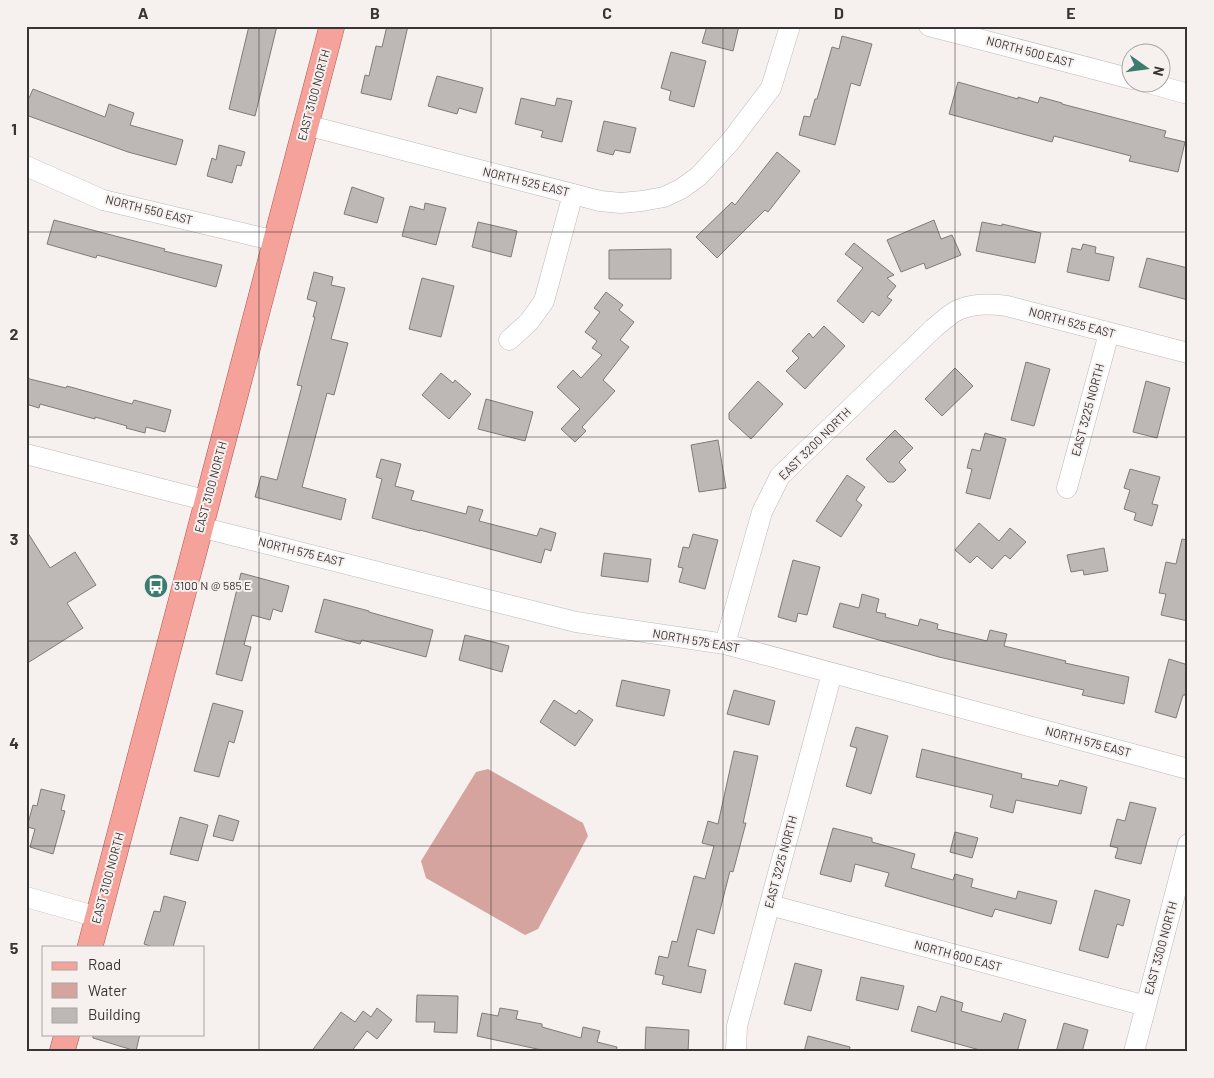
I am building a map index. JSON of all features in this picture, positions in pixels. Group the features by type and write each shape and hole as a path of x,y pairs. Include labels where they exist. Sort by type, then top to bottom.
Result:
{"main road":[{"name":"EAST 3100 NORTH","path":"90,946 332,26"},
{"path":"62,1052 66,1036"}],"street":[{"name":"NORTH 525 EAST","path":"306,126 600,200 621,203 664,197 681,189 699,176 730,142 771,88 790,26"},
{"name":"NORTH 500 EAST","path":"929,26 1122,76"},
{"path":"1172,90 1188,94"},
{"name":"NORTH 550 EAST","path":"26,166 103,200 276,240"},
{"path":"509,340 529,322 544,301 573,194"},
{"name":"NORTH 525 EAST","path":"956,311 972,306 989,304 1007,306 1188,353"},
{"name":"EAST 3200 NORTH","path":"725,644 762,512 780,476 934,328 956,311"},
{"name":"EAST 3225 NORTH","path":"1067,488 1109,333"},
{"path":"26,454 208,501"},
{"name":"NORTH 575 EAST","path":"200,527 576,622 725,644 1188,769"},
{"name":"EAST 3225 NORTH","path":"736,1052 737,1026 832,673"},
{"name":"EAST 3300 NORTH","path":"1134,1052 1188,844"},
{"path":"26,897 98,917"},
{"name":"NORTH 600 EAST","path":"770,906 1146,1006"}],"water":[{"path":"488,769 583,823 588,836 538,929 525,935 426,878 421,861 476,772"}],"building":[{"path":"249,26 277,26 255,116 229,109"},
{"path":"387,26 408,26 391,100 361,93 365,75 369,76 376,46 382,47"},
{"path":"707,26 739,26 733,51 702,43"},
{"path":"842,36 872,44 860,86 851,83 835,145 799,135 804,116 810,117 815,99 817,99 832,47 839,49"},
{"path":"671,52 706,61 694,107 669,100 671,91 661,88"},
{"path":"437,76 483,88 476,113 459,108 457,114 428,106"},
{"path":"958,82 1038,103 1040,97 1166,131 1164,137 1185,142 1178,172 1129,161 1131,156 1054,136 1052,142 949,114"},
{"path":"33,89 105,117 109,104 134,113 130,125 183,140 176,165 128,152 26,115 26,105"},
{"path":"521,98 555,106 557,98 572,101 562,142 541,137 543,131 515,124"},
{"path":"604,121 636,128 630,153 615,150 613,155 597,151"},
{"path":"219,145 245,152 241,166 237,165 232,183 207,176 212,158 216,160"},
{"path":"777,152 800,171 768,212 765,210 717,258 696,237 732,202 735,205"},
{"path":"352,187 384,198 377,223 344,214"},
{"path":"425,203 446,208 436,245 402,236 410,206 424,210"},
{"path":"54,220 222,265 216,287 97,255 96,258 47,244"},
{"path":"934,220 941,239 952,235 961,255 926,269 924,263 901,272 887,240"},
{"path":"478,222 517,231 511,257 472,247"},
{"path":"982,222 1002,226 1002,224 1041,233 1035,263 976,251"},
{"path":"854,243 894,275 887,278 896,286 887,297 892,300 879,316 872,311 863,323 837,301 863,268 845,254"},
{"path":"1083,244 1096,247 1095,253 1114,257 1109,281 1067,272 1072,248 1081,250"},
{"path":"671,249 671,279 609,279 609,250"},
{"path":"1147,258 1188,268 1188,300 1139,287"},
{"path":"314,272 333,277 331,285 345,288 331,339 348,343 334,395 327,393 302,487 346,499 341,520 255,497 261,476 277,480 302,386 297,385 315,317 313,317 317,302 307,299"},
{"path":"422,278 454,286 441,337 409,329"},
{"path":"606,292 623,305 619,310 634,322 620,340 629,347 603,380 615,391 582,427 586,431 575,442 561,429 580,409 557,387 573,370 581,378 602,355 592,348 597,341 585,332 600,312 594,308"},
{"path":"824,326 845,346 805,389 786,371 799,358 792,351 809,333 813,338"},
{"path":"1026,362 1050,369 1034,426 1011,420"},
{"path":"955,368 973,386 942,416 925,399"},
{"path":"441,373 453,383 455,380 471,394 449,419 422,395"},
{"path":"26,378 66,388 67,386 132,404 134,400 171,410 165,432 146,427 145,433 95,417 95,419 40,404 39,408 26,404"},
{"path":"758,381 783,404 751,439 729,419 729,413"},
{"path":"1146,381 1170,388 1157,438 1133,432"},
{"path":"486,399 533,412 525,441 478,429"},
{"path":"895,430 913,448 899,462 906,470 894,482 888,482 866,459"},
{"path":"985,433 1006,439 990,499 966,493 972,469 967,468 972,449 980,451"},
{"path":"718,440 726,488 699,492 691,445"},
{"path":"381,459 401,464 395,486 414,491 411,500 466,514 468,506 483,510 479,521 537,536 540,528 556,533 551,551 545,549 541,563 372,518 382,479 376,477"},
{"path":"1130,469 1160,477 1152,504 1158,505 1152,526 1134,520 1136,513 1124,509 1130,490 1124,488"},
{"path":"847,475 865,487 856,500 862,505 841,537 816,521"},
{"path":"979,523 999,541 1010,528 1026,542 1010,559 1005,555 992,569 977,556 970,563 955,550"},
{"path":"26,530 50,568 75,552 96,585 67,603 83,628 26,664"},
{"path":"693,534 718,540 705,589 679,582 683,568 678,567 683,547 689,548"},
{"path":"1182,539 1188,540 1188,621 1161,615 1166,594 1159,593 1166,562 1176,564"},
{"path":"1104,548 1108,571 1084,575 1083,570 1071,572 1067,555"},
{"path":"604,553 651,559 648,582 601,576"},
{"path":"793,560 820,567 807,615 798,613 796,622 778,617"},
{"path":"241,573 289,586 282,612 273,609 270,620 252,615 244,645 251,647 242,681 216,674"},
{"path":"862,594 879,599 876,612 886,614 885,617 918,626 920,619 938,624 937,629 987,641 990,630 1007,634 1004,646 1066,661 1065,663 1129,677 1124,704 1082,695 1084,690 939,657 833,627 840,603 859,608"},
{"path":"324,599 433,630 426,657 362,640 360,644 315,632"},
{"path":"465,635 509,646 502,672 459,660"},
{"path":"1169,659 1188,665 1188,685 1176,718 1155,712"},
{"path":"622,680 670,690 664,716 616,706"},
{"path":"734,690 775,701 769,725 727,714"},
{"path":"554,700 576,714 579,710 593,720 575,746 540,722"},
{"path":"213,703 243,711 234,743 229,741 219,777 194,771"},
{"path":"856,727 888,736 871,794 846,786 857,748 850,746"},
{"path":"922,749 1022,774 1021,778 1058,786 1060,780 1087,787 1081,814 1016,800 1013,813 990,807 993,795 916,777"},
{"path":"734,751 758,756 743,823 746,823 733,872 730,871 714,934 697,929 688,966 706,970 701,993 662,984 664,976 655,974 659,956 668,958 672,941 677,942 694,876 705,879 714,846 702,843 708,821 718,824"},
{"path":"41,789 65,795 61,810 65,811 53,854 30,847 35,829 27,827 33,805 37,806"},
{"path":"1130,802 1156,808 1141,864 1115,858 1118,848 1110,846 1117,819 1125,821"},
{"path":"219,815 239,821 233,841 213,836"},
{"path":"180,817 208,825 198,861 170,854"},
{"path":"833,828 872,838 872,842 915,854 911,868 953,880 955,874 973,879 971,887 1016,899 1018,891 1057,901 1051,924 995,909 992,917 885,886 889,873 855,864 851,882 820,874"},
{"path":"955,832 978,838 972,858 950,852"},
{"path":"1095,890 1130,900 1123,926 1117,924 1108,958 1079,950"},
{"path":"164,896 186,902 173,946 150,946 144,944 154,911 160,912"},
{"path":"795,963 822,970 811,1011 784,1004"},
{"path":"861,977 904,986 898,1010 856,1000"},
{"path":"417,995 458,996 457,1033 434,1032 435,1022 416,1022"},
{"path":"941,996 963,1003 961,1011 1001,1022 1004,1013 1026,1020 1017,1052 987,1052 911,1031 918,1006 936,1012"},
{"path":"377,1008 392,1020 377,1039 367,1031 351,1052 311,1052 341,1012 355,1022 363,1011 371,1017"},
{"path":"500,1008 518,1011 516,1019 542,1024 542,1027 581,1038 583,1027 600,1031 597,1042 617,1047 616,1052 551,1052 477,1036 482,1013 498,1016"},
{"path":"1064,1023 1088,1030 1082,1052 1056,1052"},
{"path":"646,1027 689,1030 688,1052 645,1052"},
{"path":"93,1036 140,1036 136,1051 93,1038"},
{"path":"808,1036 850,1047 849,1052 804,1052"}],"place":[{"name":"3100 N @ 585 E","path":"156,586"}]}
